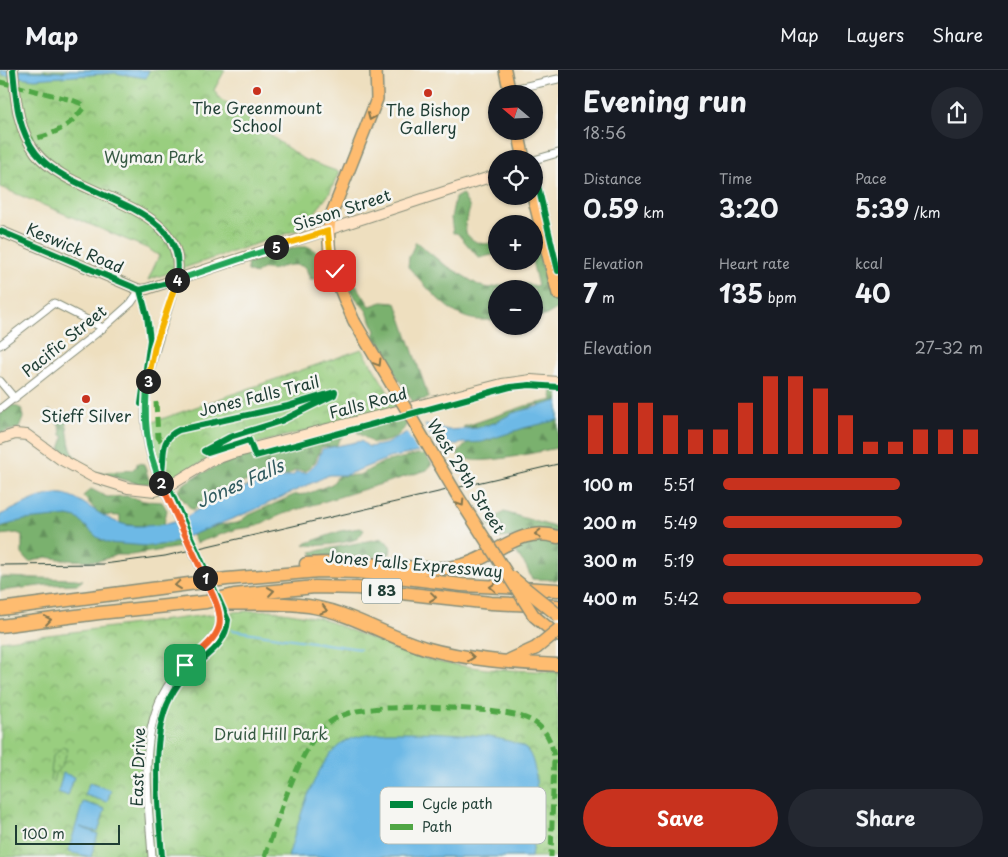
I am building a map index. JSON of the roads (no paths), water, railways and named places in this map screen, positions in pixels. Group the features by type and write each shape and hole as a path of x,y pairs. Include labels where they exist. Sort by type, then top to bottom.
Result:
{"highway":[{"path":"0,609 227,579 263,568 318,563 422,574 474,561 517,537 535,534 558,537"},
{"name":"Jones Falls Expressway","path":"422,574 450,583 558,590"},
{"path":"511,578 558,615"},
{"name":"Jones Falls Expressway","path":"0,626 206,602 234,595 315,587 357,588 490,603 558,606"},
{"path":"0,601 46,597 60,600"},
{"path":"206,602 281,603 315,607 425,648 464,656 558,665"},
{"path":"510,660 536,648 558,630"}],"main road":[{"name":"West 29th Street","path":"376,70 377,100 332,213 328,231 332,261 340,289 354,320 457,495 534,616 558,636"},
{"path":"505,70 508,85"},
{"path":"535,205 558,294"}],"street":[{"path":"13,70 17,107 24,132 33,148 47,165 76,183 138,211 163,229 170,236 177,253 179,268 176,280"},
{"path":"535,85 558,79"},
{"path":"543,157 558,153"},
{"name":"Sisson Street","path":"140,290 328,231 488,178"},
{"name":"Keswick Road","path":"0,231 140,290"},
{"name":"East Drive","path":"152,857 148,780 150,736 154,717 171,681 215,636 220,625 220,611 159,479 147,444 146,391 155,346 176,280"},
{"name":"Pacific Street","path":"0,410 103,328 131,303 140,290"},
{"path":"0,345 54,304 103,328"},
{"name":"Falls Road","path":"0,439 15,434 27,435 68,464 93,477 133,489 155,491 166,488 210,461 245,450 502,384 530,380 558,382"},
{"path":"0,381 15,399"}],"water":[{"path":"0,70 62,72 70,70 149,70 146,78 115,73 35,79 2,75"},
{"path":"558,401 558,420 524,428 482,442 463,443 389,458 346,475 329,475 252,511 169,544 148,546 108,543 97,537 77,518 68,516 24,520 0,527 0,515 34,499 57,494 74,498 113,521 125,525 143,526 169,523 181,520 212,502 230,495 230,491 294,475 296,472 306,473 317,462 322,449 361,441 369,447 386,444 412,429 426,425 449,430 477,428 494,423 513,413"},
{"path":"386,732 483,736 518,744 528,751 533,761 537,787 380,787 380,844 533,844 531,857 288,857 308,796 322,766 341,744 363,736"},
{"path":"63,773 74,777 68,796 58,792"},
{"path":"89,783 111,790 107,802 85,795"},
{"path":"83,802 105,809 98,832 80,827 98,834 91,857 68,852"}],"waterway":[{"path":"232,630 360,649"}],"tram line":[{"path":"0,565 104,564 165,556 558,464"}],"place":[{"name":"The Greenmount School","path":"257,91"},
{"name":"The Bishop Gallery","path":"428,93"},
{"name":"Stieff Silver","path":"86,399"}],"park label":[{"name":"Wyman Park","path":"154,157"},
{"name":"Druid Hill Park","path":"271,734"}],"water label":[{"name":"Jones Falls","path":"240,484"}]}
